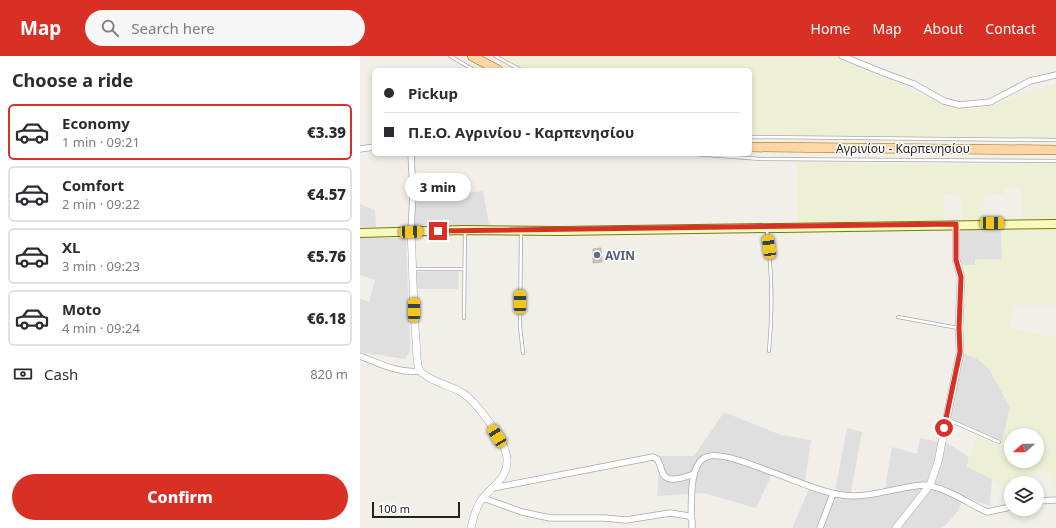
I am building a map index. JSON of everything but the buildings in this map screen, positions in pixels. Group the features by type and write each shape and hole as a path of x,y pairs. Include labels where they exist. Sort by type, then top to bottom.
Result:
{"main road":[{"path":"472,56 494,68"},
{"name":"Αγρινίου - Καρπενησίου","path":"752,146 1056,150"},
{"path":"360,233 466,230 1056,224"}],"street":[{"path":"842,56 884,74 914,84 944,101 959,105 990,102 1030,81 1056,75"},
{"path":"360,149 372,147"},
{"path":"410,156 413,191 411,232 414,323 420,371 425,375 458,390 470,399 482,412 506,451 507,462 505,474 483,498 475,512 471,528"},
{"path":"896,528 930,486 938,462 960,352 959,328 961,277 956,260 956,224"},
{"path":"360,356 398,369 420,371"},
{"path":"692,528 691,518 696,465 709,455 744,462 833,494 853,496 866,495 914,486 930,486 962,498 987,512 1004,508"},
{"path":"493,488 653,457 657,458 664,475 667,477 676,480 694,474"},
{"path":"820,528 833,494"},
{"path":"483,498 522,512 550,518 599,518 626,520 676,513 687,515 691,518"},
{"path":"1044,501 1056,500"}],"lane":[{"path":"450,56 471,68"},
{"path":"495,56 517,68"},
{"path":"752,137 1056,140"},
{"path":"721,156 761,159 1056,160"},
{"path":"767,228 772,276 773,310 769,351"},
{"path":"464,318 466,230"},
{"path":"521,230 520,312 523,353"},
{"path":"413,269 465,269"},
{"path":"898,317 959,328"},
{"path":"946,419 999,442"}],"shaded area":[{"path":"450,173 455,194 483,191 489,225 413,227 414,194 432,181"},
{"path":"360,204 375,210 376,227 360,227"},
{"path":"1001,228 1002,260 975,259 975,265 958,265 956,229"},
{"path":"360,238 406,238 410,351 405,359 360,352 360,298 369,302 375,280 360,275"},
{"path":"459,270 458,289 416,289 416,272"},
{"path":"961,352 976,358 988,367 1010,407 1006,428 1004,428 1003,442 948,417"},
{"path":"724,412 781,435 811,440 805,481 774,470 756,508 703,493 657,496 660,456 694,456"},
{"path":"847,428 862,432 850,497 884,493 892,447 917,454 920,438 947,443 969,457 967,467 992,479 990,506 964,497 958,511 945,526 940,528 792,528 809,489 834,496"}],"green space":[{"path":"502,56 835,56 840,60 935,101 955,108 974,110 1017,98 1056,83 1056,138 752,135 752,68 522,68"},
{"path":"797,162 991,165 1056,163 1056,220 1023,220 1020,187 1004,187 1004,194 984,195 984,220 962,220 960,193 944,194 943,221 798,223"},
{"path":"1001,228 1056,228 1056,305 1013,305 1011,328 1056,338 1056,486 1050,472 1033,473 1033,476 1004,476 1004,490 992,479 967,467 976,436 1001,446 1004,433 1004,468 1044,468 1044,428 1005,428 1010,407 988,367 976,358 961,352 964,271 961,265 975,265 975,259 1002,260"}],"place":[{"name":"AVIN","path":"597,255"}],"route":[{"path":"438,231 559,231 956,224 956,260 961,277 959,328 960,352 944,428"}]}
